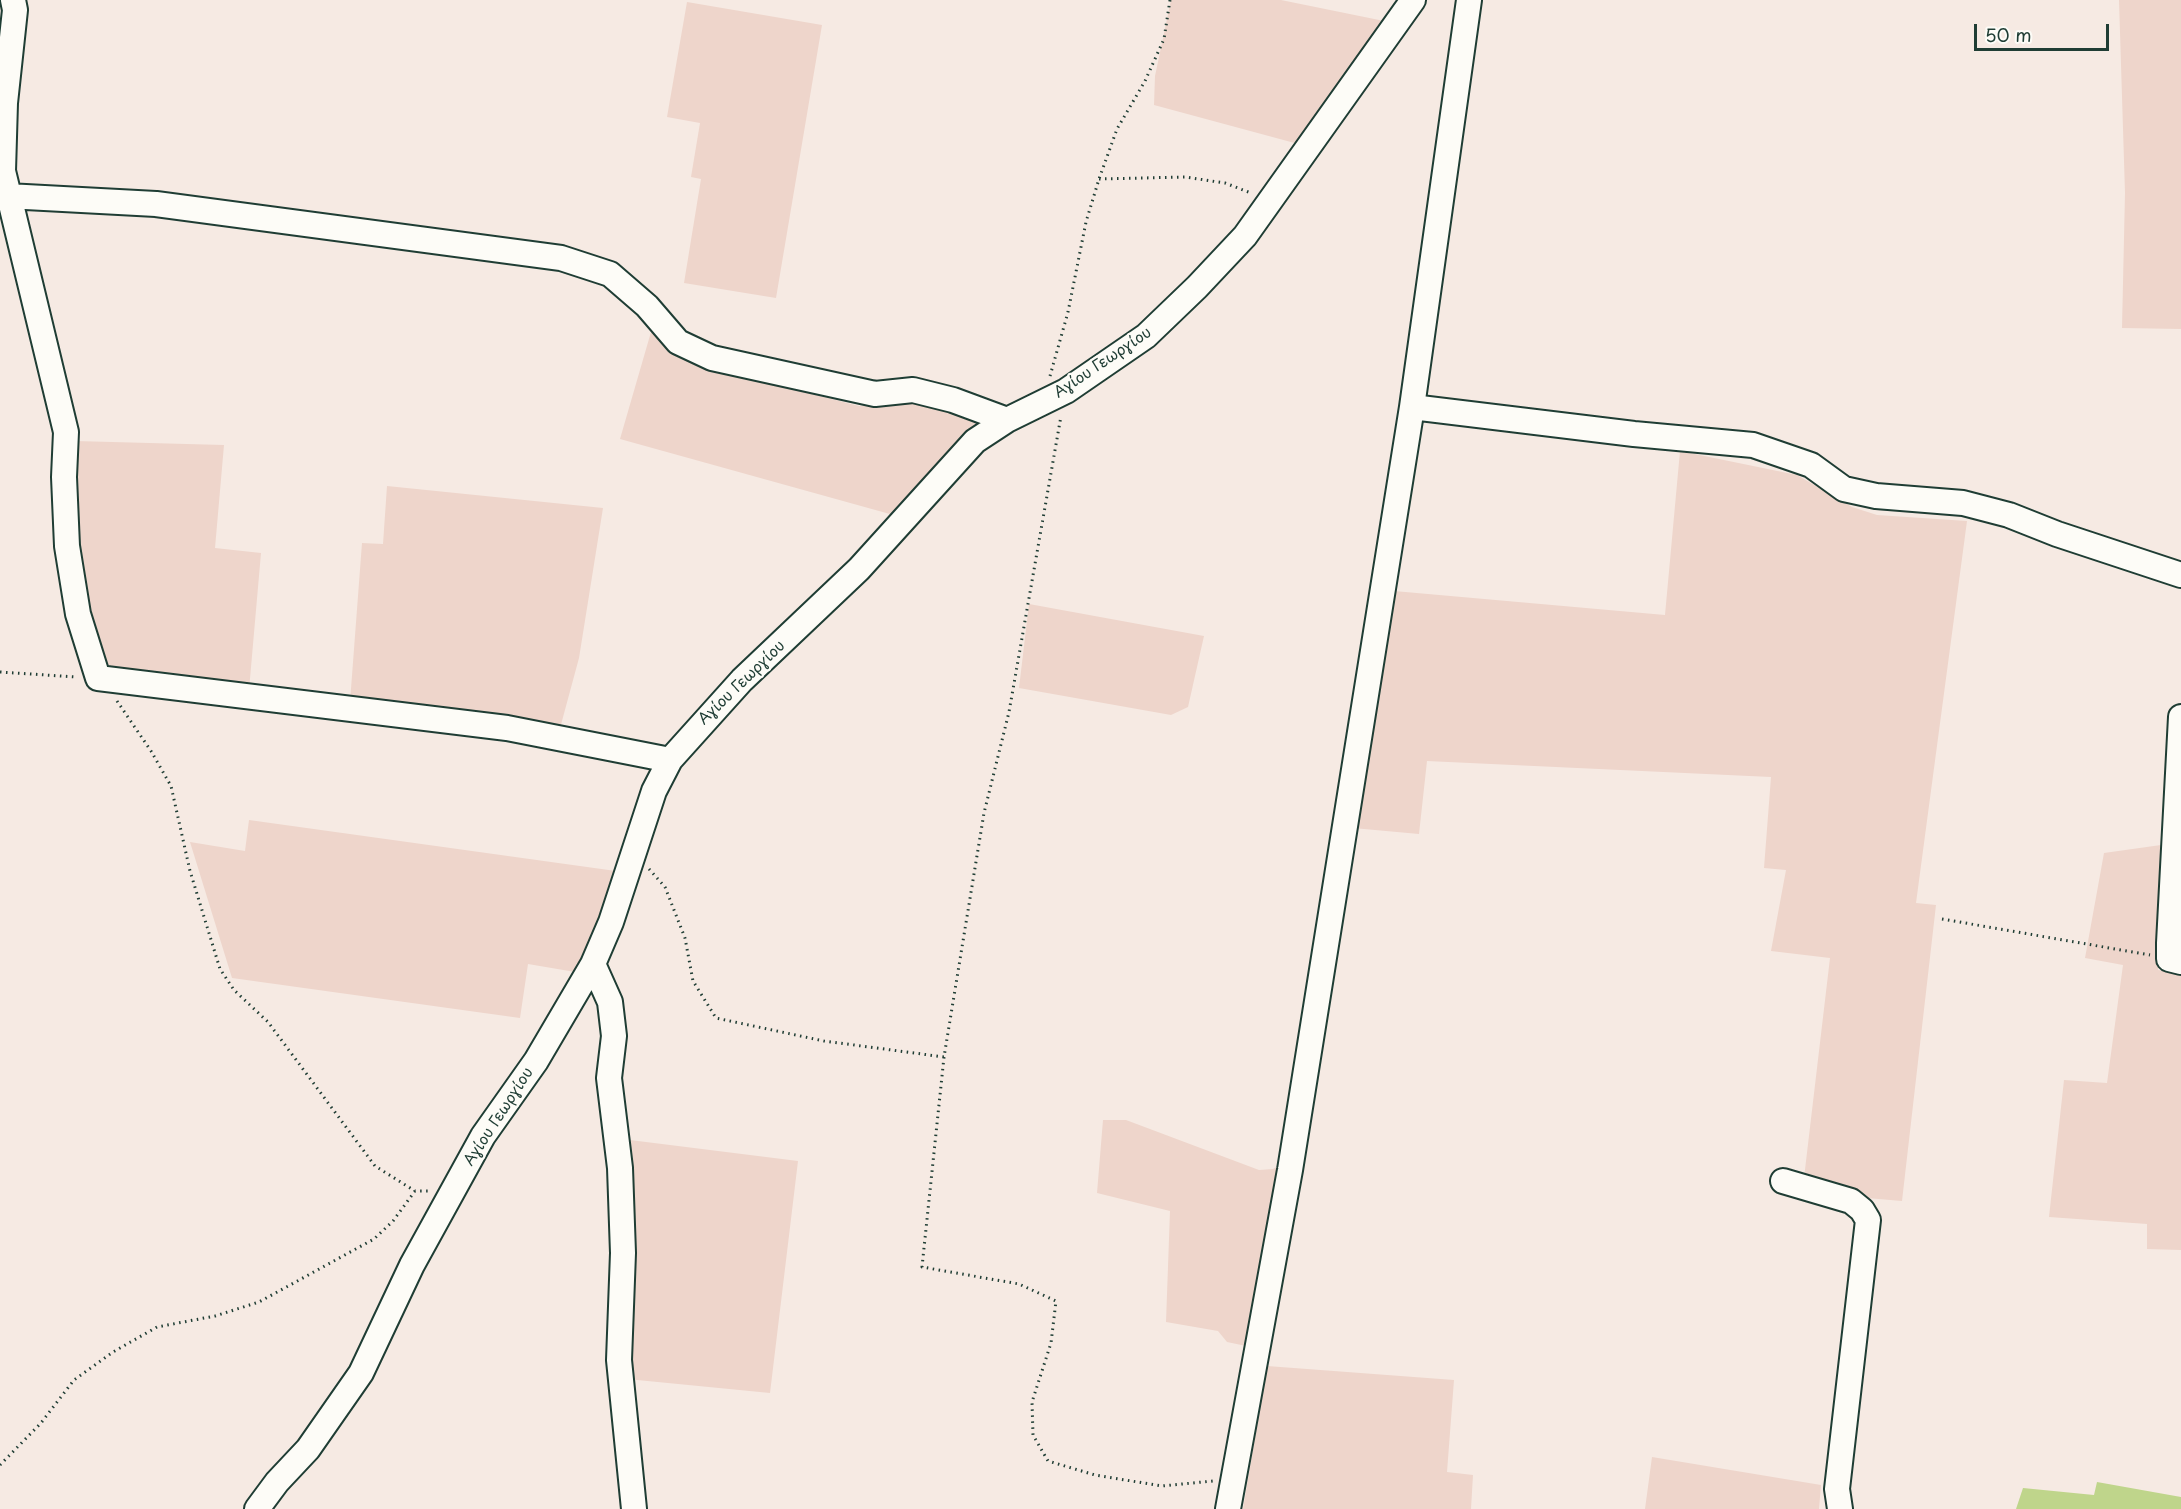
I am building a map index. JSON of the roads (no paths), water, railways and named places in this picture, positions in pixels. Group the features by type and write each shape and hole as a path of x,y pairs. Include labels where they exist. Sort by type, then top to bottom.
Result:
{"street":[{"path":"13,0 15,10 5,103 3,160 7,196 66,432 64,477 68,546 78,614 98,678 326,704 507,728 670,760"},
{"name":"Αγίου Γεωργίου","path":"257,1509 277,1482 308,1449 361,1373 412,1264 483,1136 536,1061 593,964 635,852 654,791 670,760 742,680 859,569 975,441 1007,420 1066,391 1155,328 1245,236 1413,0"},
{"path":"1228,1509 1290,1170 1412,407 1469,0"},
{"path":"7,196 156,204 561,258 610,274 648,306 678,342 712,358 875,394 913,390 953,400 1007,420"},
{"path":"1412,407 1634,434 1753,445 1811,465 1844,489 1876,496 1963,503 1998,512 2181,575"},
{"path":"2175,960 2172,858 2181,717"},
{"path":"593,964 610,1002 614,1036 609,1078 621,1179 623,1253 619,1359 634,1509"},
{"path":"1783,1181 1851,1201 1862,1210 1868,1220 1837,1489 1840,1509"}]}
